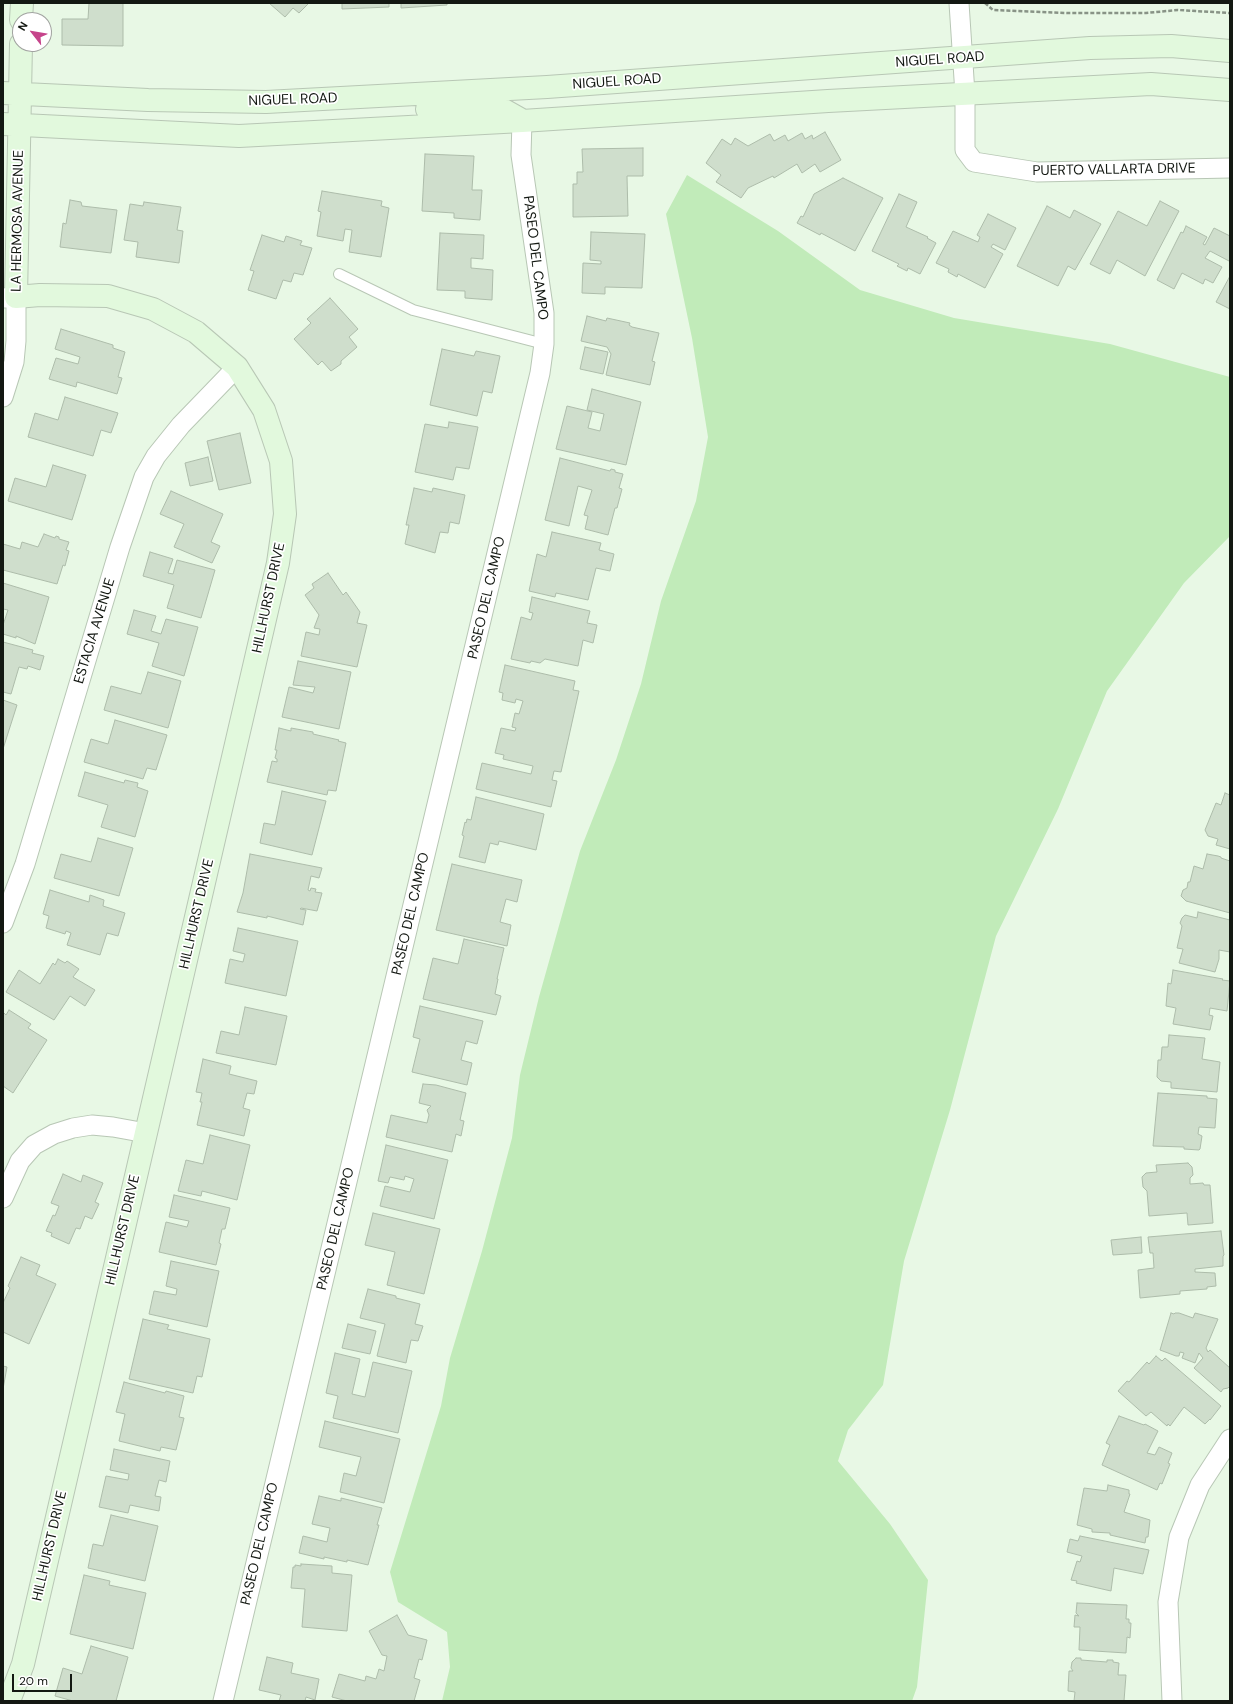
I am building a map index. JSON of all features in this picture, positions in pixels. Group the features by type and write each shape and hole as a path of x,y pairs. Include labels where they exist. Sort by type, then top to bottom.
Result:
{"main road":[{"name":"NIGUEL ROAD","path":"11,94 148,100 266,102 394,96 662,79 1090,48 1171,46 1230,52"},
{"name":"LA HERMOSA AVENUE","path":"10,297 18,155 12,125 11,94 19,52"},
{"path":"522,121 528,109 537,103 640,94 653,88 662,79"},
{"path":"12,125 239,136 522,121 828,101 1151,84 1230,90"},
{"path":"394,96 402,105 412,109 490,106 504,110 522,121"},
{"name":"HILLHURST DRIVE","path":"10,297 40,295 108,296 154,309 196,332 237,367 264,410 281,461 285,514 278,563 23,1664 10,1701"}],"street":[{"path":"959,3 965,94"},
{"name":"PUERTO VALLARTA DRIVE","path":"965,94 965,150 974,162 1037,172 1230,168"},
{"name":"PASEO DEL CAMPO","path":"223,1701 539,381 544,344 544,313 522,155 522,121"},
{"name":"LA HERMOSA AVENUE","path":"3,397 14,362 16,341 10,297"},
{"name":"ESTACIA AVENUE","path":"3,923 25,864 122,540 144,476 156,456 180,425 237,367"},
{"path":"3,1198 20,1161 34,1145 54,1134 74,1128 92,1125 146,1133"},
{"path":"1172,1701 1168,1602 1180,1536 1200,1485 1230,1439"}],"lane":[{"path":"339,274 414,310 544,344"}],"path":[{"path":"985,3 992,10 1075,13 1146,13 1178,10 1230,13"}],"green space":[{"path":"687,175 778,231 860,290 954,318 1110,344 1230,377 1230,536 1184,583 1107,691 1058,809 996,936 950,1110 904,1261 883,1385 848,1430 838,1461 890,1524 928,1580 917,1687 912,1701 442,1701 450,1667 447,1632 398,1602 390,1572 441,1406 450,1358 482,1251 512,1138 520,1075 539,997 580,851 616,760 641,684 661,601 696,501 708,437 692,338 666,214"}],"building":[{"path":"89,3 123,3 123,46 62,45 62,19 88,19"},
{"path":"269,3 309,3 299,13 293,8 285,17"},
{"path":"342,3 389,3 389,7 342,9"},
{"path":"401,3 447,3 447,5 401,8"},
{"path":"825,132 841,160 820,172 815,164 802,173 797,164 774,178 773,176 748,188 741,198 716,182 721,175 706,163 722,139 731,145 735,138 748,146 770,134 774,141 785,135 788,141 802,133 805,139 812,135 813,139"},
{"path":"643,148 643,176 627,176 628,216 573,217 573,184 577,184 577,172 583,172 582,149"},
{"path":"425,154 474,156 472,190 482,190 480,220 454,218 454,213 422,211"},
{"path":"843,178 883,198 855,251 821,233 820,235 797,223 801,216 803,217 814,194"},
{"path":"322,191 382,201 381,206 389,208 381,257 349,252 352,230 345,229 343,241 317,236 321,212 318,211"},
{"path":"899,194 917,202 906,227 928,237 927,238 936,243 920,274 908,268 907,271 897,266 899,264 872,251"},
{"path":"70,200 81,202 82,206 117,210 111,253 60,247 63,223 66,224"},
{"path":"1160,201 1179,211 1145,276 1117,260 1110,274 1090,264 1118,211 1147,226"},
{"path":"144,202 181,207 177,230 183,231 179,263 136,257 138,242 124,240 130,204 143,206"},
{"path":"1047,206 1070,218 1074,210 1101,224 1075,270 1068,266 1058,286 1017,266"},
{"path":"988,214 1016,228 1005,250 993,244 991,247 1003,254 985,288 958,274 957,277 948,272 949,269 936,263 953,231 978,242 980,237 977,235"},
{"path":"1186,226 1207,237 1203,244 1205,245 1214,228 1230,236 1230,258 1229,261 1210,251 1205,258 1222,267 1213,283 1205,279 1203,284 1182,273 1174,289 1157,280 1181,232 1183,233"},
{"path":"591,232 645,234 642,288 605,287 605,294 582,293 583,263 601,264 601,261 590,260"},
{"path":"440,233 484,235 483,259 471,258 471,268 493,270 492,300 465,298 465,291 437,290"},
{"path":"262,235 284,242 286,236 302,241 300,245 312,248 303,275 294,273 291,282 283,280 276,299 248,290 254,271 250,270"},
{"path":"1230,276 1230,309 1216,302"},
{"path":"330,298 358,329 349,337 357,347 341,361 341,364 331,371 322,361 318,365 294,339 311,323 307,319"},
{"path":"587,316 606,321 607,318 630,323 629,325 632,327 659,333 652,361 655,362 650,385 606,375 611,354 607,347 581,341"},
{"path":"61,329 113,345 113,348 125,352 118,377 122,378 117,394 77,382 76,387 49,379 56,358 78,364 80,357 55,349"},
{"path":"585,347 608,352 603,374 580,369"},
{"path":"442,349 474,356 476,351 500,356 492,393 483,391 477,416 430,405"},
{"path":"592,389 641,402 626,465 556,449 567,406 592,412 588,428 600,431 604,414 587,410"},
{"path":"65,397 118,413 111,433 101,430 93,456 28,437 35,413 58,420"},
{"path":"449,422 478,427 469,469 456,467 453,480 415,472 425,424 448,428"},
{"path":"240,433 251,483 219,490 207,441"},
{"path":"208,457 213,481 190,486 185,463"},
{"path":"560,458 610,471 611,469 615,470 615,472 623,474 619,488 622,489 608,535 585,529 588,516 584,515 592,490 578,486 569,526 545,520"},
{"path":"53,465 86,475 72,520 8,501 15,478 46,487"},
{"path":"414,488 432,492 433,488 465,495 459,524 450,522 448,533 440,532 435,553 405,544 409,525 406,525"},
{"path":"171,491 223,514 211,542 220,546 212,563 174,547 184,524 160,514"},
{"path":"552,532 601,543 599,550 614,554 610,571 596,568 588,600 556,593 555,597 529,591 537,554 546,557"},
{"path":"44,534 55,538 56,536 59,537 59,539 69,542 66,550 69,551 65,566 63,565 57,584 3,570 3,544 20,549 22,542 38,547"},
{"path":"150,552 173,559 168,573 173,574 177,560 215,570 201,618 167,608 174,585 143,576"},
{"path":"328,573 343,595 346,592 360,612 357,623 367,625 357,667 301,656 306,632 319,635 320,629 314,628 319,615 305,595 314,588 312,584"},
{"path":"3,583 49,597 35,644 16,636 16,638 3,634 3,625 8,610 3,609"},
{"path":"532,597 590,611 587,623 597,625 593,643 583,640 578,666 545,659 540,663 531,661 530,663 511,659 521,617 531,620 533,613 529,612"},
{"path":"134,610 156,616 151,631 161,634 166,619 198,627 184,676 152,666 159,643 127,634"},
{"path":"3,642 33,650 32,653 44,656 40,670 28,666 27,669 19,667 11,694 3,692"},
{"path":"298,661 351,672 339,729 282,717 289,687 313,693 315,687 293,685"},
{"path":"505,665 575,681 573,690 579,691 561,772 554,771 552,780 557,781 551,807 476,789 482,763 531,774 533,766 503,759 504,755 495,753 501,728 515,731 516,728 512,727 515,713 519,714 523,701 516,699 515,703 502,700 503,693 499,692"},
{"path":"148,672 181,681 168,728 104,710 111,686 141,694"},
{"path":"3,700 17,705 3,749"},
{"path":"115,720 167,735 156,770 147,768 143,779 84,762 91,739 108,744"},
{"path":"279,728 291,731 291,728 313,732 313,734 346,743 336,791 328,790 327,795 267,782 272,761 277,762 277,759 275,758 277,750 275,750"},
{"path":"85,772 124,783 125,780 138,783 137,787 148,791 135,837 101,827 108,805 78,796"},
{"path":"282,791 326,801 312,855 260,843 264,823 275,825"},
{"path":"1225,793 1230,795 1230,849 1216,845 1218,839 1208,836 1205,830 1216,803 1221,805"},
{"path":"476,797 544,814 536,850 499,841 498,845 490,843 485,863 459,857 464,836 462,835 465,822 466,823 467,819 471,820"},
{"path":"98,838 133,848 119,896 54,878 61,854 91,862"},
{"path":"250,854 322,868 319,878 311,876 308,890 310,891 311,888 316,889 315,892 322,893 317,911 300,909 306,910 303,925 267,916 267,918 237,912 243,893"},
{"path":"1207,854 1218,856 1230,861 1230,913 1186,901 1181,896 1183,890 1187,888 1188,882 1190,882 1194,866 1203,869"},
{"path":"452,864 522,880 517,902 506,899 500,922 511,925 507,946 436,930"},
{"path":"50,890 89,902 90,895 104,900 103,906 125,913 118,936 107,933 100,955 67,945 71,933 66,931 65,934 46,928 49,916 43,914"},
{"path":"1198,912 1230,920 1230,952 1219,950 1219,959 1215,972 1179,963 1183,949 1177,948 1182,926 1180,923 1185,915 1197,918"},
{"path":"238,928 298,941 286,996 225,983 230,959 243,962 245,954 233,951"},
{"path":"464,939 504,948 495,994 501,996 496,1015 423,999 433,958 458,964"},
{"path":"58,959 65,963 67,961 79,969 73,977 95,990 85,1006 70,996 54,1020 6,992 19,970 40,984 53,963 55,965"},
{"path":"1173,970 1230,981 1227,1011 1210,1008 1209,1015 1213,1016 1210,1030 1173,1024 1176,1008 1166,1006 1168,983 1171,984"},
{"path":"420,1006 483,1021 477,1044 466,1041 461,1060 472,1063 467,1085 412,1072 420,1039 413,1037"},
{"path":"245,1007 287,1016 276,1065 216,1053 221,1031 239,1035"},
{"path":"9,1010 31,1024 28,1028 47,1040 13,1093 3,1086 3,1012 6,1015"},
{"path":"1169,1035 1205,1038 1202,1059 1220,1062 1217,1092 1171,1088 1171,1082 1161,1081 1157,1077 1158,1060 1161,1060 1162,1047 1168,1047"},
{"path":"203,1059 231,1066 229,1074 257,1081 254,1094 247,1093 243,1108 250,1110 244,1136 197,1125 202,1102 200,1102 202,1093 196,1092"},
{"path":"423,1084 436,1085 466,1093 460,1120 464,1121 461,1136 456,1134 452,1152 386,1137 391,1115 427,1123 429,1115 427,1110 431,1106 419,1103"},
{"path":"1158,1093 1207,1096 1207,1098 1217,1099 1215,1128 1199,1127 1198,1134 1202,1136 1199,1150 1184,1149 1184,1147 1153,1146"},
{"path":"210,1135 250,1145 237,1200 202,1191 201,1196 178,1191 186,1160 203,1164"},
{"path":"386,1145 448,1160 434,1219 380,1206 385,1186 410,1192 414,1179 405,1176 404,1180 390,1177 388,1183 378,1181"},
{"path":"1188,1163 1192,1167 1193,1175 1190,1178 1190,1184 1203,1183 1204,1185 1210,1185 1213,1223 1188,1225 1187,1213 1149,1216 1147,1191 1143,1187 1142,1177 1146,1173 1157,1172 1156,1165"},
{"path":"63,1174 81,1182 83,1175 103,1183 95,1202 99,1204 92,1219 85,1216 80,1229 76,1228 69,1244 51,1236 52,1233 46,1231 59,1206 51,1203"},
{"path":"174,1195 230,1208 225,1229 222,1229 219,1243 221,1244 216,1265 159,1252 166,1222 187,1227 189,1221 169,1217"},
{"path":"373,1213 440,1229 424,1294 387,1285 395,1252 365,1245"},
{"path":"1221,1231 1224,1255 1223,1266 1195,1269 1195,1272 1215,1273 1216,1286 1207,1287 1207,1289 1180,1291 1180,1294 1140,1298 1138,1270 1154,1268 1153,1253 1150,1253 1148,1237"},
{"path":"1141,1237 1142,1253 1113,1255 1111,1240"},
{"path":"21,1257 40,1265 36,1275 56,1284 29,1344 3,1332 3,1303 10,1288 8,1286"},
{"path":"171,1261 219,1271 207,1327 149,1314 154,1291 176,1295 177,1289 166,1286"},
{"path":"368,1289 420,1304 415,1324 423,1326 418,1341 411,1340 406,1363 377,1356 385,1324 360,1318"},
{"path":"1171,1313 1179,1313 1193,1318 1195,1313 1218,1319 1206,1348 1208,1352 1210,1350 1230,1368 1230,1386 1228,1388 1223,1389 1221,1392 1194,1368 1203,1358 1199,1353 1195,1363 1182,1358 1184,1353 1180,1352 1179,1356 1176,1356 1160,1350"},
{"path":"143,1319 169,1325 167,1329 210,1339 202,1377 197,1376 193,1393 129,1379"},
{"path":"348,1324 376,1331 370,1354 342,1348"},
{"path":"335,1353 360,1359 352,1394 365,1397 373,1362 412,1371 398,1433 333,1418 338,1396 326,1393"},
{"path":"1156,1356 1162,1361 1165,1358 1221,1406 1205,1424 1184,1407 1170,1426 1168,1424 1167,1426 1151,1412 1146,1416 1118,1391 1127,1381 1129,1382 1147,1362 1149,1364"},
{"path":"3,1366 7,1367 3,1389"},
{"path":"124,1382 165,1393 166,1391 184,1396 179,1417 184,1418 176,1450 161,1447 160,1451 119,1441 125,1414 116,1412"},
{"path":"1119,1416 1144,1425 1145,1424 1158,1431 1147,1453 1155,1455 1159,1447 1172,1453 1168,1463 1170,1464 1162,1484 1160,1483 1157,1490 1102,1465 1110,1445 1106,1443"},
{"path":"325,1421 400,1439 384,1503 340,1492 344,1473 356,1476 361,1457 319,1447"},
{"path":"114,1449 170,1461 166,1482 159,1480 155,1496 161,1497 159,1511 130,1505 128,1513 99,1507 106,1476 128,1480 129,1474 110,1470"},
{"path":"1108,1485 1129,1490 1130,1494 1124,1512 1150,1520 1148,1537 1146,1537 1145,1543 1110,1535 1110,1533 1092,1532 1092,1529 1077,1525 1084,1488 1107,1491"},
{"path":"319,1496 341,1501 341,1498 382,1508 368,1565 347,1560 347,1562 324,1557 324,1559 299,1553 303,1536 327,1542 330,1528 312,1524"},
{"path":"111,1515 158,1526 145,1581 88,1568 93,1544 103,1546"},
{"path":"1080,1536 1149,1550 1143,1574 1114,1568 1111,1591 1076,1583 1077,1581 1071,1580 1077,1561 1080,1562 1082,1556 1067,1552 1070,1539 1078,1541"},
{"path":"301,1564 332,1566 332,1573 352,1575 347,1631 302,1627 305,1589 291,1588 293,1567 295,1567 295,1565 301,1566"},
{"path":"84,1575 110,1581 109,1585 146,1593 133,1649 70,1634"},
{"path":"1077,1603 1127,1605 1126,1619 1129,1619 1129,1623 1131,1623 1130,1638 1127,1637 1126,1653 1079,1650 1080,1627 1074,1627 1075,1615 1079,1616 1076,1613"},
{"path":"397,1615 408,1635 427,1640 422,1660 419,1659 414,1678 420,1680 414,1701 347,1701 332,1697 339,1674 365,1681 366,1676 376,1679 379,1669 384,1671 387,1656 382,1655 369,1631"},
{"path":"91,1646 128,1657 116,1701 73,1701 55,1696 63,1668 82,1674"},
{"path":"267,1657 293,1663 291,1673 319,1679 315,1700 306,1697 305,1701 279,1701 281,1695 259,1690"},
{"path":"1076,1658 1081,1658 1081,1660 1107,1662 1107,1660 1113,1660 1113,1662 1119,1663 1118,1675 1126,1675 1124,1701 1074,1701 1075,1692 1068,1691 1069,1671 1073,1671 1071,1668 1072,1662"}]}
